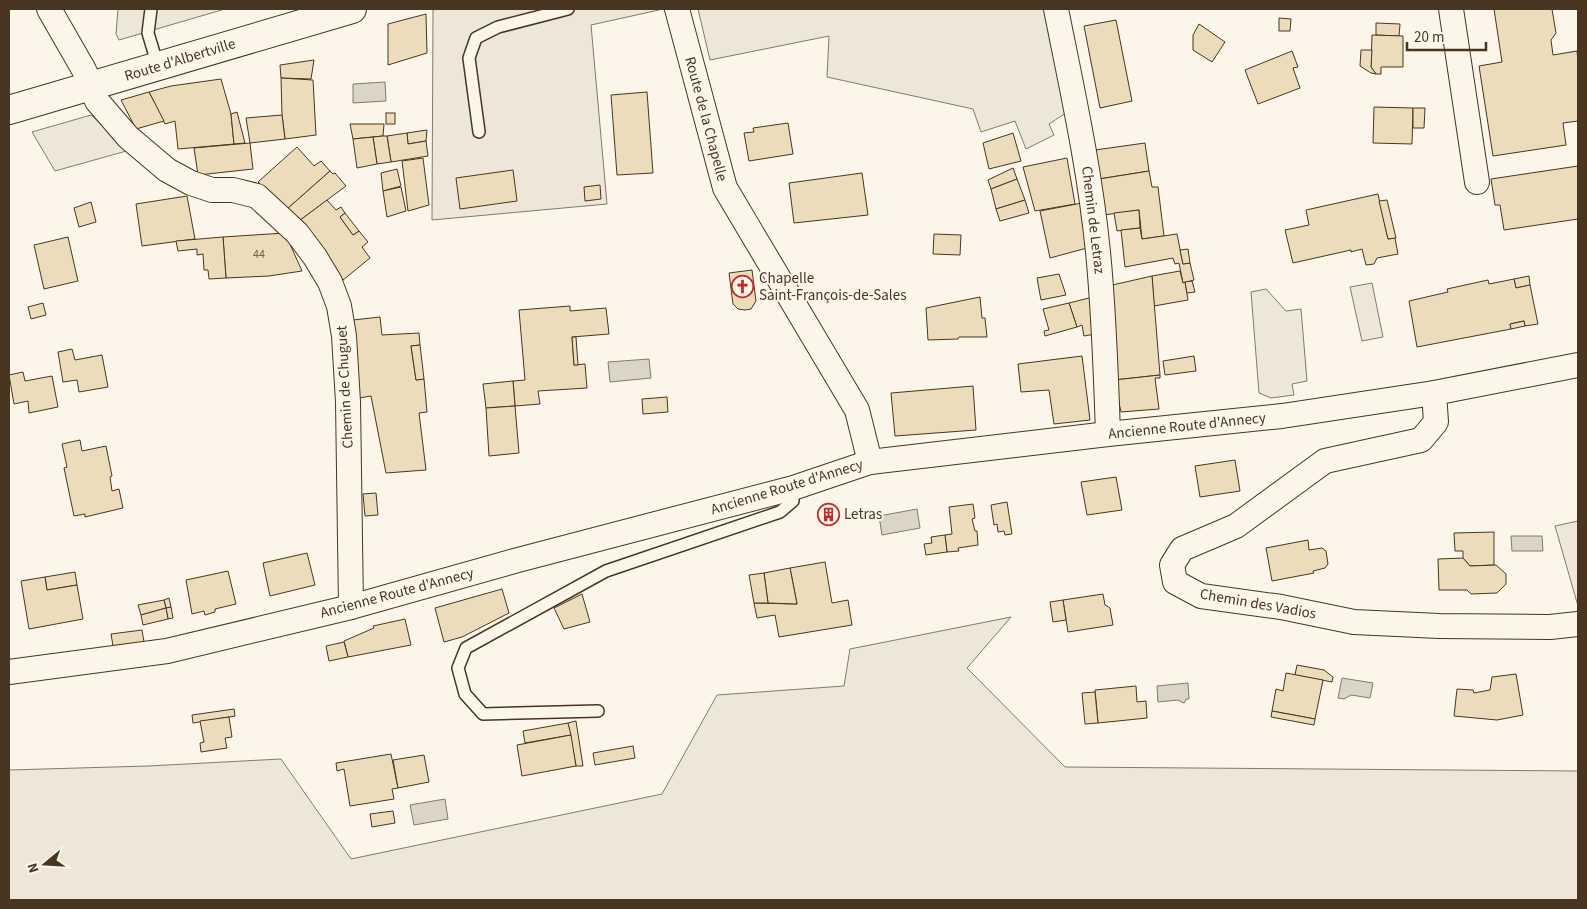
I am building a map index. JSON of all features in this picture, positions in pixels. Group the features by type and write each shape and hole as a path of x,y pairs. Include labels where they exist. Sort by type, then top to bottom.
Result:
{"main road":[{"name":"Route d'Albertville","path":"9,110 352,9"}],"street":[{"name":"Chemin de Chuguet","path":"49,9 84,70 97,101 128,137 167,170 191,183 212,190 233,190 258,196 297,233 315,257 330,282 339,306 344,336 348,402 352,607"},
{"name":"Route de la Chapelle","path":"677,9 725,188 857,410 870,462"},
{"name":"Chemin de Letraz","path":"1056,9 1082,142 1098,250 1105,334 1108,434"},
{"path":"1450,9 1477,182"},
{"name":"Ancienne Route d'Annecy","path":"9,672 167,652 352,607 518,560 793,488 870,462 1282,416 1434,393 1578,365"},
{"name":"Chemin des Vadios","path":"1434,393 1436,422 1421,440 1325,461 1236,526 1182,549 1172,565 1176,582 1201,596 1280,607 1354,622 1449,626 1550,627 1578,624"}],"lane":[{"path":"151,9 148,33 158,66"},
{"path":"479,132 469,58 476,38 498,27 568,9"},
{"path":"598,711 483,714 465,694 458,668 466,648 606,571 780,512 793,501 793,488"}],"shaded area":[{"path":"118,9 225,9 119,40 116,34"},
{"path":"698,9 1044,9 1066,113 1049,124 1054,135 1026,149 1015,121 981,132 973,109 827,77 829,36 710,60"},
{"path":"433,10 659,10 591,25 607,204 432,220"},
{"path":"385,82 386,101 353,103 353,84"},
{"path":"91,115 130,150 55,171 32,132"},
{"path":"1372,283 1383,337 1362,341 1350,287"},
{"path":"1266,289 1286,311 1301,309 1307,381 1292,384 1294,395 1271,398 1259,393 1251,292"},
{"path":"649,359 651,378 610,382 608,362"},
{"path":"917,509 920,528 882,535 879,516"},
{"path":"1578,521 1578,606 1555,526"},
{"path":"1511,536 1542,536 1543,551 1512,551"},
{"path":"1011,617 967,668 1065,767 1578,771 1578,900 9,900 9,770 148,766 281,759 351,859 662,794 717,695 844,686 850,649"},
{"path":"1342,678 1373,683 1370,698 1351,695 1344,699 1338,698"},
{"path":"1188,683 1189,699 1186,699 1185,702 1183,703 1178,700 1158,702 1157,686"},
{"path":"445,799 448,819 414,825 410,805"}],"building":[{"path":"1494,9 1552,9 1556,33 1551,40 1553,55 1577,51 1578,121 1563,123 1566,145 1493,156 1479,66 1502,62"},
{"path":"426,14 427,53 388,65 388,24"},
{"path":"1279,18 1291,19 1290,31 1279,31"},
{"path":"1116,20 1132,101 1100,108 1084,26"},
{"path":"1376,23 1400,24 1399,36 1376,35"},
{"path":"1199,24 1225,42 1212,62 1193,50 1193,35"},
{"path":"1372,35 1403,36 1403,67 1381,67 1381,74 1376,74 1371,67"},
{"path":"1361,50 1372,50 1371,67 1376,74 1360,66"},
{"path":"1292,51 1298,67 1293,68 1300,88 1258,104 1245,70"},
{"path":"314,60 311,79 281,78 280,65"},
{"path":"281,78 313,80 316,135 285,139"},
{"path":"221,79 231,114 234,144 178,149 175,121 165,124 149,92 171,86"},
{"path":"149,92 164,121 136,129 121,100"},
{"path":"647,92 653,173 617,175 611,95"},
{"path":"1374,107 1413,108 1412,144 1373,143"},
{"path":"1413,108 1425,108 1424,128 1413,128"},
{"path":"237,112 245,143 234,144 231,114"},
{"path":"386,113 395,113 395,124 386,124"},
{"path":"282,115 285,139 250,143 246,118"},
{"path":"788,123 793,154 749,161 744,133 754,132 753,128"},
{"path":"350,124 384,124 383,136 353,139"},
{"path":"427,130 426,141 408,144 407,133"},
{"path":"407,133 408,144 426,141 428,156 391,162 387,136"},
{"path":"1013,133 1021,161 989,169 983,143"},
{"path":"387,136 391,162 377,164 373,137"},
{"path":"373,137 377,164 357,168 353,139"},
{"path":"250,143 253,169 198,175 194,148"},
{"path":"1145,143 1149,171 1099,179 1095,150"},
{"path":"297,147 314,166 321,161 330,171 287,209 258,182"},
{"path":"423,158 429,205 408,211 402,161"},
{"path":"1067,158 1075,204 1035,211 1023,167"},
{"path":"1578,166 1578,219 1504,230 1500,205 1495,205 1491,179"},
{"path":"1013,168 1017,179 991,189 988,180"},
{"path":"397,169 401,186 383,191 381,173"},
{"path":"513,170 517,201 460,209 456,178"},
{"path":"330,171 333,174 335,173 346,186 299,221 287,209"},
{"path":"1149,171 1152,187 1158,187 1164,236 1142,239 1139,210 1104,215 1099,179"},
{"path":"862,173 868,215 794,223 789,183"},
{"path":"1017,179 1025,200 996,209 991,189"},
{"path":"600,185 601,199 585,201 584,187"},
{"path":"401,187 406,211 387,217 383,191"},
{"path":"1378,194 1388,239 1395,238 1398,254 1377,258 1374,264 1366,265 1362,249 1293,263 1285,230 1309,225 1306,210"},
{"path":"187,196 195,239 142,246 136,204"},
{"path":"327,200 336,210 341,207 345,213 340,217 353,235 359,231 368,242 362,247 370,258 343,280 299,221"},
{"path":"1025,200 1029,213 1000,221 996,209"},
{"path":"1387,200 1396,238 1388,239 1379,201"},
{"path":"91,202 96,222 79,227 74,208"},
{"path":"1082,203 1087,248 1050,258 1040,211"},
{"path":"1139,210 1140,228 1117,231 1114,213"},
{"path":"345,213 359,231 353,235 340,217"},
{"path":"1140,228 1142,239 1177,234 1183,264 1190,263 1194,280 1183,283 1179,263 1175,264 1173,258 1125,267 1121,230"},
{"path":"285,233 302,271 269,276 226,278 223,237"},
{"path":"934,234 961,235 960,255 933,254"},
{"path":"68,237 78,281 44,289 34,245"},
{"path":"223,237 226,278 209,279 208,270 204,270 203,254 197,255 197,249 178,251 176,241"},
{"path":"1188,249 1190,263 1183,264 1180,250"},
{"name":"Chapelle Saint-François-de-Sales","path":"752,270 756,301 751,309 738,309 733,304 729,273"},
{"path":"1180,271 1183,283 1185,282 1188,300 1154,306 1152,276"},
{"path":"1059,274 1066,295 1041,300 1037,278"},
{"path":"1152,276 1160,375 1114,380 1108,286"},
{"path":"1529,276 1530,285 1516,288 1514,279"},
{"path":"1514,279 1516,288 1530,285 1538,324 1525,326 1524,321 1510,324 1511,329 1417,347 1409,301 1448,292 1447,289 1488,280 1489,284"},
{"path":"1192,281 1195,292 1187,293 1185,282"},
{"path":"980,297 982,318 985,318 987,337 928,340 926,308"},
{"path":"1093,297 1101,333 1084,336 1082,325 1077,327 1069,303"},
{"path":"43,303 46,315 31,319 28,307"},
{"path":"1069,303 1077,327 1045,336 1044,331 1049,330 1043,309"},
{"path":"570,306 570,311 606,308 609,334 572,337 574,365 585,364 587,388 538,391 540,404 515,406 513,381 525,380 519,310"},
{"path":"380,317 382,335 419,333 420,345 411,346 416,380 424,379 427,412 419,413 426,470 386,473 371,396 359,398 353,320"},
{"path":"1524,321 1525,326 1511,329 1510,324"},
{"path":"572,337 576,337 578,365 574,365"},
{"path":"420,345 424,379 416,380 411,346"},
{"path":"72,349 75,360 102,355 108,387 79,392 77,380 63,382 58,352"},
{"path":"1082,356 1090,420 1054,424 1049,390 1021,392 1018,364"},
{"path":"1194,356 1196,371 1165,375 1163,361"},
{"path":"23,372 25,381 52,376 58,407 29,413 28,401 14,404 9,375"},
{"path":"1160,375 1160,378 1155,378 1159,409 1121,412 1114,380"},
{"path":"513,381 515,406 486,408 483,384"},
{"path":"973,386 976,430 895,436 891,393"},
{"path":"667,397 668,412 643,414 642,399"},
{"path":"515,406 519,453 489,456 486,408"},
{"path":"80,440 82,451 106,446 112,476 110,477 112,491 119,489 123,508 85,517 85,514 74,516 64,468 67,467 62,444"},
{"path":"1235,460 1240,491 1200,497 1195,466"},
{"path":"1116,477 1122,510 1087,515 1081,482"},
{"path":"376,493 378,515 365,516 363,494"},
{"path":"1007,502 1012,534 1005,535 1004,531 998,532 997,524 994,525 991,505"},
{"path":"973,504 975,518 972,519 975,531 977,531 978,545 958,548 959,551 947,552 945,535 952,534 949,507"},
{"name":"Letras","path":"833,506 835,520 823,522 820,509"},
{"path":"1494,532 1494,565 1470,566 1463,558 1463,551 1455,551 1454,533"},
{"path":"945,535 947,552 926,555 924,544 932,543 931,537"},
{"path":"1308,540 1309,550 1322,548 1326,551 1328,564 1325,568 1313,571 1314,573 1272,581 1266,548"},
{"path":"307,553 315,585 270,596 263,563"},
{"path":"1463,558 1470,566 1496,565 1506,574 1506,584 1497,593 1471,594 1467,590 1439,590 1438,559"},
{"path":"825,562 832,603 848,600 852,625 779,637 775,615 757,618 754,603 797,604 790,568"},
{"path":"790,568 797,604 768,603 764,573"},
{"path":"228,571 236,604 215,609 215,612 205,615 204,611 192,614 186,580"},
{"path":"75,572 77,585 47,590 45,577"},
{"path":"764,573 768,603 754,603 749,575"},
{"path":"45,577 47,590 77,585 83,619 29,629 21,581"},
{"path":"502,589 509,613 462,637 444,642 435,608"},
{"path":"582,594 590,622 564,629 554,608"},
{"path":"1103,594 1105,605 1110,608 1113,625 1068,632 1063,600"},
{"path":"169,598 171,607 166,608 164,600"},
{"path":"164,600 166,608 141,615 138,605"},
{"path":"1063,600 1066,620 1053,622 1050,602"},
{"path":"171,607 173,618 168,619 166,608"},
{"path":"166,608 168,619 143,625 141,615"},
{"path":"405,619 411,645 348,657 344,641 374,628 373,626"},
{"path":"142,630 144,642 113,646 111,634"},
{"path":"344,642 348,657 329,661 326,646"},
{"path":"1297,665 1324,670 1333,677 1332,682 1295,675"},
{"path":"1286,673 1323,680 1315,719 1272,711 1276,689 1283,691"},
{"path":"1516,674 1523,715 1497,720 1454,716 1457,689 1473,690 1474,693 1490,690 1492,677"},
{"path":"1136,686 1137,702 1146,701 1147,718 1098,723 1095,690"},
{"path":"1095,692 1098,723 1085,724 1082,693"},
{"path":"234,709 235,716 193,723 192,715"},
{"path":"1272,711 1315,719 1314,725 1271,717"},
{"path":"229,717 232,737 225,738 227,748 201,752 200,743 204,742 200,721"},
{"path":"576,721 583,766 576,766 568,723"},
{"path":"568,723 571,735 525,743 523,731"},
{"path":"571,735 576,766 522,776 517,745"},
{"path":"633,746 635,758 595,765 593,753"},
{"path":"391,754 398,788 392,789 394,799 350,806 344,769 337,771 336,763"},
{"path":"424,755 429,782 398,788 393,760"},
{"path":"393,811 395,823 372,827 370,814"}],"place":[{"name":"Chapelle Saint-François-de-Sales","path":"743,287"},
{"name":"Letras","path":"828,514"}]}
